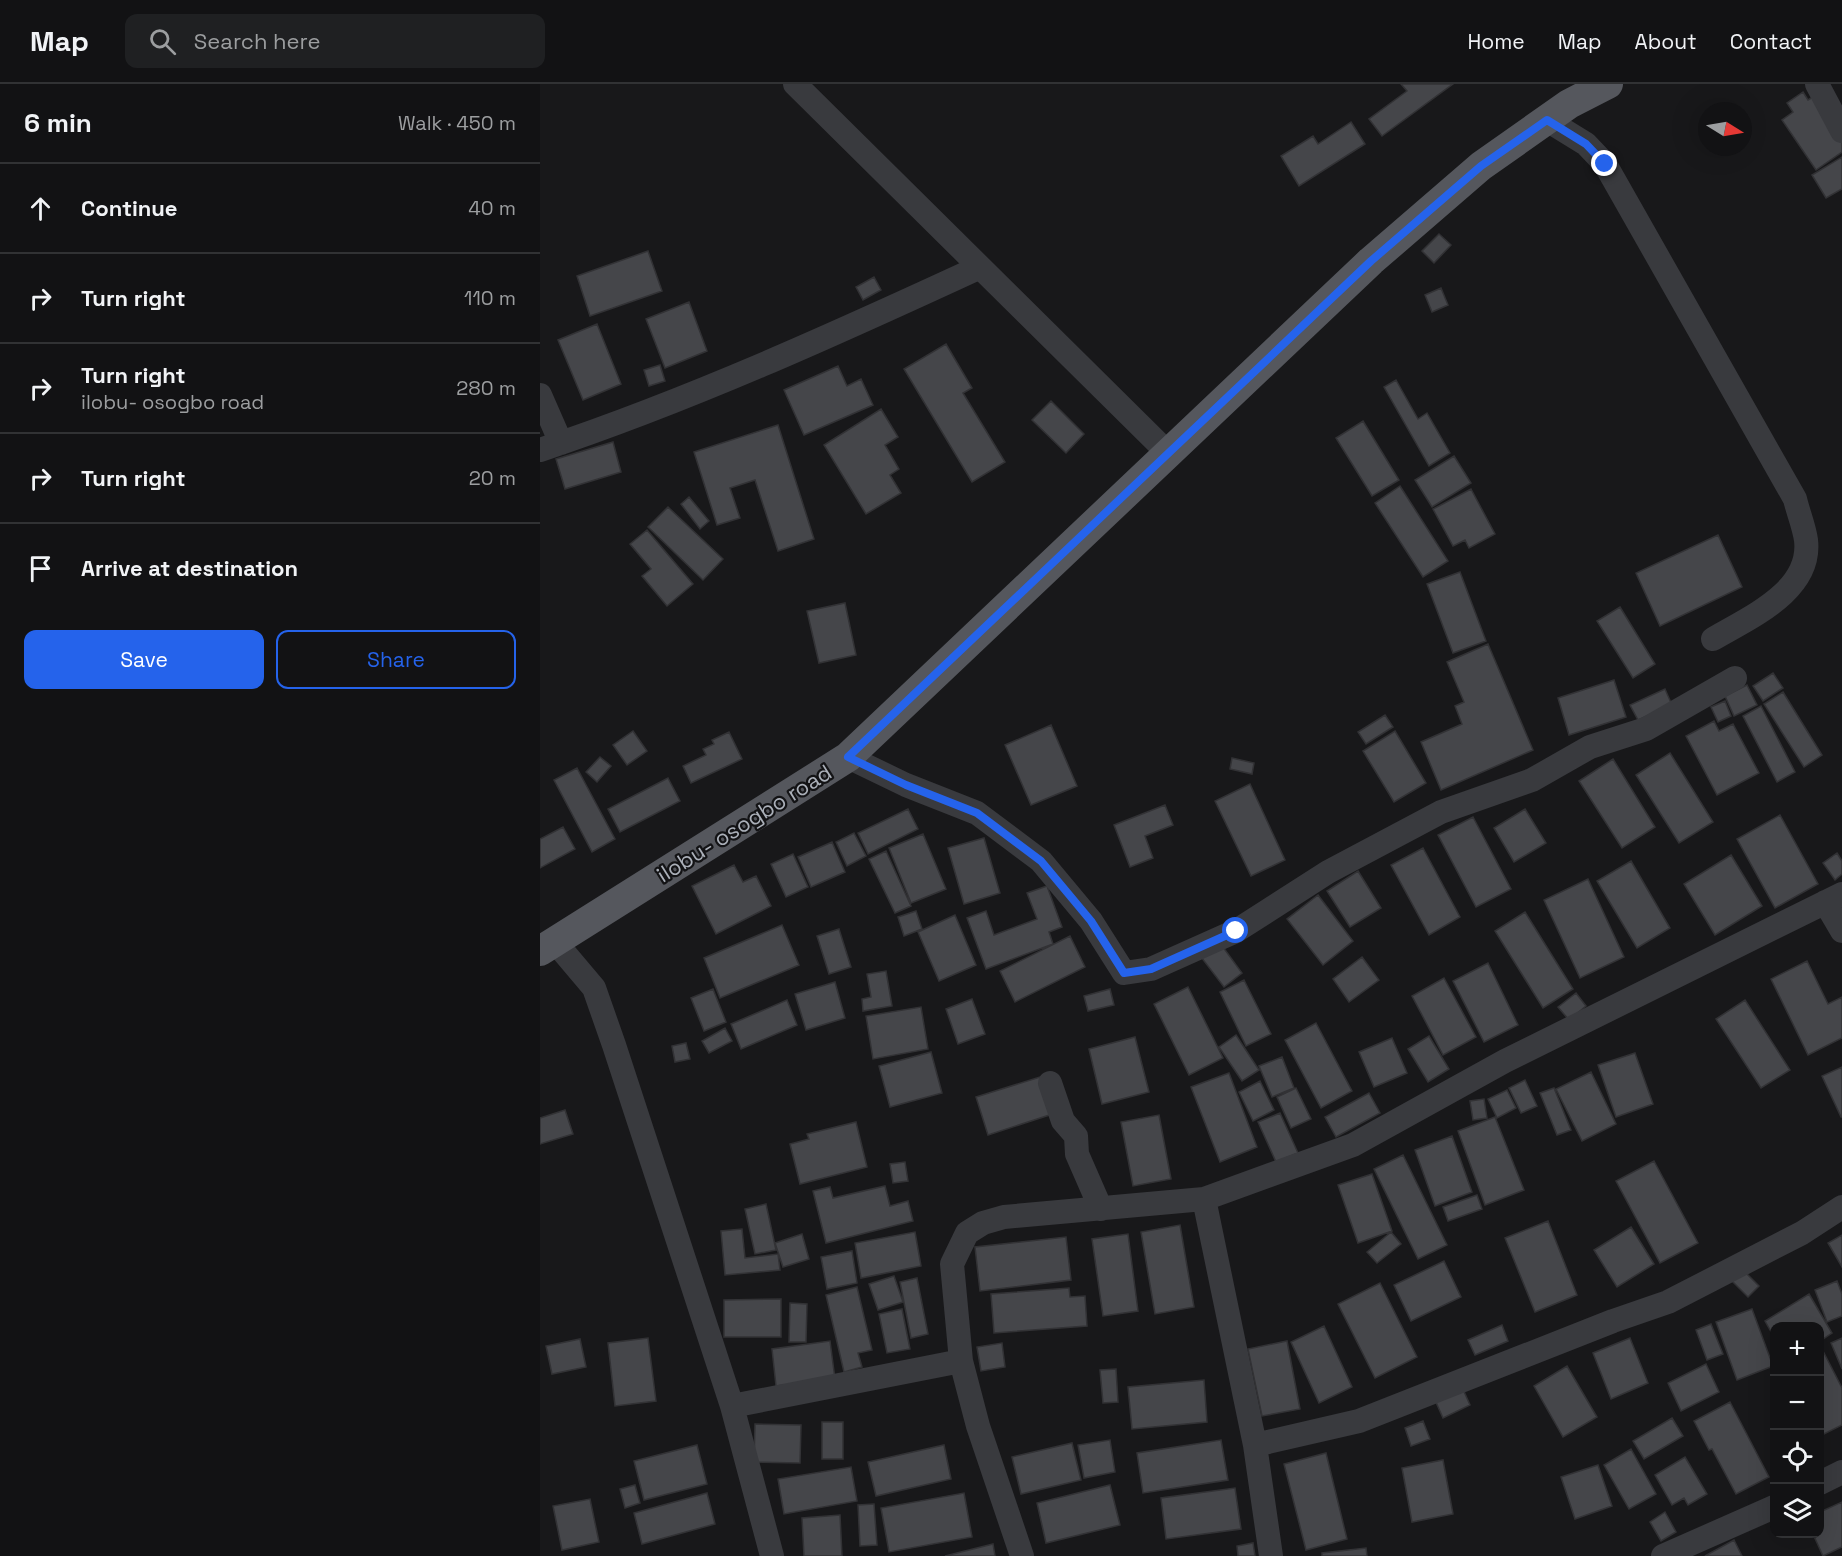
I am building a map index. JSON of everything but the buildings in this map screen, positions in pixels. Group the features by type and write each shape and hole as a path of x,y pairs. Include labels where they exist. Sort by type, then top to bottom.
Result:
{"main road":[{"name":"ilobu- osogbo road","path":"548,947 848,757 1371,261 1481,166 1569,104 1608,84"}],"street":[{"path":"795,84 978,268 1169,454"},
{"path":"1817,84 1842,131"},
{"path":"1547,120 1586,144 1605,164 1795,499 1806,540 1804,563 1798,578 1782,594 1754,615 1713,639"},
{"path":"540,395 551,447 636,418 856,324 978,268"},
{"path":"848,757 906,785 977,813 1041,861 1091,921 1124,973 1151,969 1236,931 1328,872 1442,812 1532,780 1590,747 1646,729 1735,678"},
{"path":"1022,1556 978,1426 961,1361 952,1264 967,1233 983,1223 1004,1217 1204,1199 1353,1146 1505,1060 1833,898 1842,931"},
{"path":"548,947 594,988 732,1406 772,1556"},
{"path":"1050,1083 1063,1121 1076,1136 1077,1154 1101,1209"},
{"path":"1204,1199 1255,1445 1271,1556"},
{"path":"1255,1445 1359,1422 1613,1321 1668,1302 1802,1233 1842,1207"},
{"path":"732,1406 961,1361"},
{"path":"1824,1482 1842,1472"},
{"path":"1663,1556 1770,1509"}],"route":[{"path":"1236,931 1151,969 1124,973 1091,921 1041,861 977,813 906,785 848,757 1371,261 1481,166 1547,120 1586,144 1605,164"}]}
